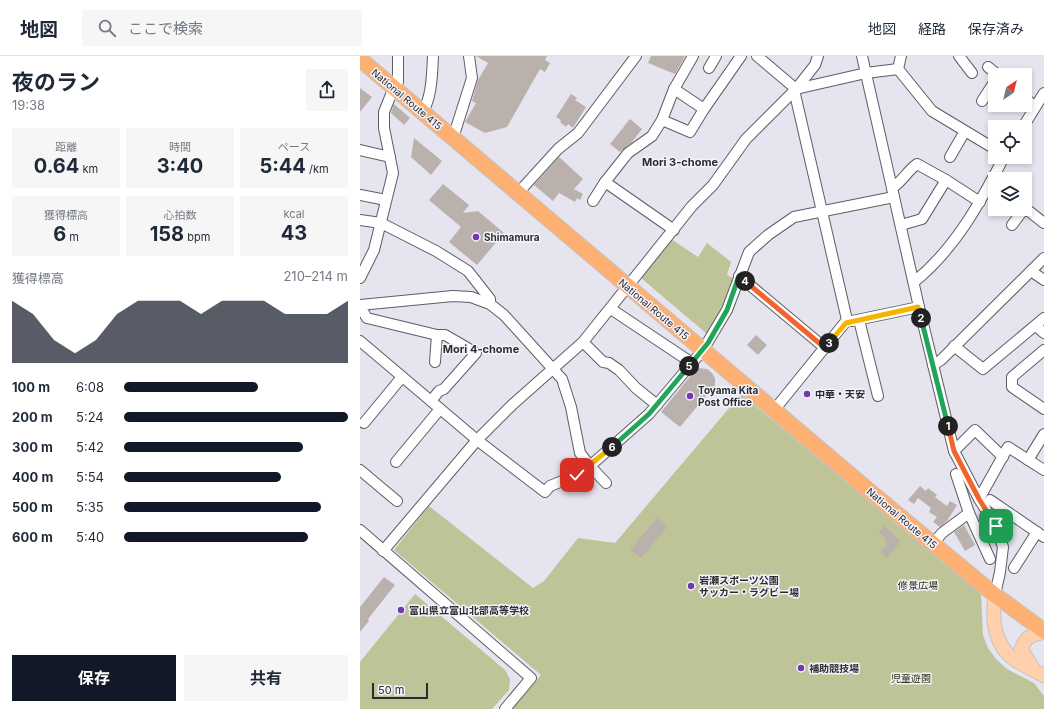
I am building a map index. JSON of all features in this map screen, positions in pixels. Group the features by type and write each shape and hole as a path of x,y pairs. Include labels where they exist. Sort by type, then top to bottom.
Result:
{"highway":[{"name":"National Route 415","path":"367,56 396,84 454,134 935,541 1044,631"},
{"name":"National Route 415","path":"360,59 396,84"},
{"name":"National Route 415","path":"705,347 779,404 935,541"},
{"name":"National Route 415","path":"996,590 1018,601 1044,618"}],"main road":[{"path":"996,590 993,609 995,634 1008,655 1033,668 1044,676"},
{"path":"1033,668 1021,649 1028,637 1044,631"}],"street":[{"path":"360,278 374,250 393,173 384,128 384,112 396,84 398,56"},
{"path":"425,109 431,85 434,56"},
{"path":"454,134 472,78 469,56"},
{"path":"521,190 558,149 578,133 636,56"},
{"path":"593,201 605,182 628,153 652,136 662,120 674,89 693,56"},
{"path":"709,68 716,56"},
{"path":"662,120 690,132 741,56"},
{"path":"757,56 796,89"},
{"path":"383,551 476,440 512,405 583,342 611,309 692,206 712,185 746,139 796,89 815,65 818,56"},
{"path":"862,56 914,282 918,307 954,451 979,499 996,526 1003,547 996,590"},
{"path":"898,69 901,56"},
{"path":"958,56 972,73"},
{"path":"796,89 866,73 898,69"},
{"path":"898,69 932,111 988,145"},
{"path":"674,89 704,109"},
{"path":"779,404 847,320 795,94 796,89"},
{"path":"982,101 988,92"},
{"path":"1027,120 1044,93"},
{"path":"1032,104 1035,107"},
{"path":"950,157 965,131"},
{"path":"360,150 390,157"},
{"path":"362,347 402,377 476,440 545,492 550,486 577,475 590,466 649,414 705,347 727,310 749,252 768,235 794,217 893,192 910,169 917,164 946,180 980,202"},
{"path":"901,224 922,219 946,180"},
{"path":"605,182 674,230"},
{"path":"914,282 932,268 971,218 988,190"},
{"path":"360,195 386,200"},
{"path":"1032,214 1043,220"},
{"path":"1012,225 1019,216"},
{"path":"360,220 381,223 436,251 468,271 490,299 490,304"},
{"path":"933,365 1044,258"},
{"path":"1031,271 1044,280"},
{"path":"739,276 825,348"},
{"path":"431,401 439,391 444,389 476,353 445,334 437,335 367,318 360,306 454,296 471,297 484,300 490,304 504,315 562,379 580,453 606,483"},
{"path":"846,323 918,307"},
{"path":"611,309 692,363"},
{"path":"954,346 983,369 1044,318"},
{"path":"859,320 878,396"},
{"path":"1036,326 1044,332"},
{"path":"435,362 437,335"},
{"path":"583,342 603,362 609,363 619,370 636,388 657,405"},
{"path":"1044,350 1012,377 1012,387 1044,409"},
{"path":"364,423 402,377"},
{"path":"396,462 440,409"},
{"path":"954,451 975,430 1003,457"},
{"path":"1028,460 1044,434"},
{"path":"979,499 1008,447 1044,470"},
{"path":"360,470 397,502"},
{"path":"956,474 969,513 990,560"},
{"path":"990,500 1041,535 1014,568"},
{"path":"990,516 1001,508"},
{"path":"935,541 969,513"},
{"path":"360,530 531,678 505,709"}],"green space":[{"path":"671,239 698,257 707,243 731,262 727,275 735,279 723,308 707,334 641,278"},
{"path":"741,394 981,593 983,635 988,648 996,659 1007,669 1034,683 1044,696 1044,709 511,709 541,675 394,550 429,506 533,588 544,581 578,538 615,543"},
{"name":"富山県立富山北部高等学校","path":"415,594 505,670 510,679 509,690 492,709 360,709 360,662"}],"building":[{"path":"476,56 547,56 545,60 550,63 545,72 540,69 507,127 485,133 465,122 476,103 472,101 478,80 488,63"},
{"path":"651,56 685,56 675,74 648,63"},
{"path":"360,88 372,97 360,112"},
{"path":"571,94 577,98 575,100 586,107 573,128 568,124 566,127 560,122 561,120 556,117"},
{"path":"394,104 410,118 404,125 391,113"},
{"path":"630,119 642,129 632,142 620,152 610,144"},
{"path":"414,138 442,161 431,175 411,157"},
{"path":"559,157 583,179 574,189 583,194 580,200 577,198 575,202 559,193 553,201 534,185"},
{"name":"Shimamura","path":"443,184 469,205 463,213 478,211 504,233 477,265 449,242 461,227 429,200"},
{"path":"756,335 767,345 758,355 747,345"},
{"path":"697,368 707,369 712,373 715,378 715,385 680,427 661,412"},
{"path":"920,486 926,491 928,488 937,495 935,497 947,506 950,501 957,505 947,521 940,527 933,522 937,517 929,512 931,508 918,498 914,504 908,500"},
{"path":"657,518 667,527 641,558 630,550"},
{"path":"964,525 975,545 965,551 954,532"},
{"path":"884,526 901,541 887,558 880,552 886,546 885,538 879,533"},
{"path":"384,577 395,585 368,619 369,621 360,632 360,607"}],"place":[{"name":"Shimamura","path":"476,237"},
{"name":"中華・天安","path":"807,394"},
{"name":"Toyama Kita Post Office","path":"690,396"},
{"name":"岩瀬スポーツ公園 サッカー・ラグビー場","path":"691,586"},
{"name":"富山県立富山北部高等学校","path":"401,610"},
{"name":"補助競技場","path":"801,668"}],"district":[{"name":"Mori 3-chome","path":"680,162"},
{"name":"Mori 4-chome","path":"481,349"}],"route":[{"path":"577,475 600,458 649,414 703,350 727,310 739,276 825,348 846,323 918,307 954,451 979,499 996,526"}],"park label":[{"name":"修景広場","path":"918,585"},
{"name":"児童遊園","path":"911,678"}]}
